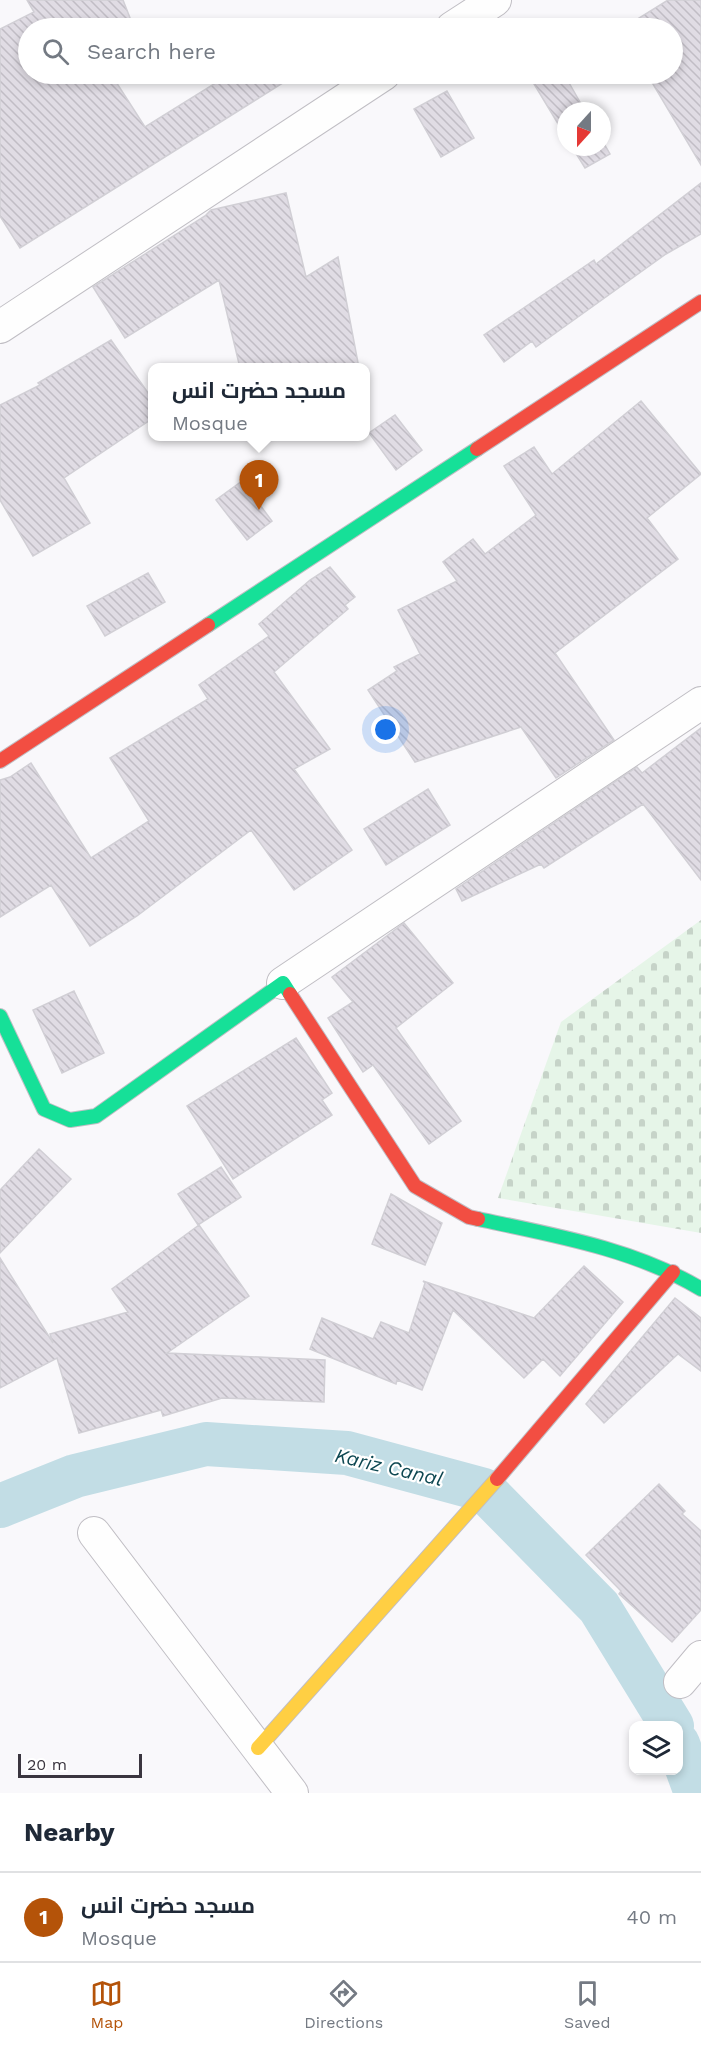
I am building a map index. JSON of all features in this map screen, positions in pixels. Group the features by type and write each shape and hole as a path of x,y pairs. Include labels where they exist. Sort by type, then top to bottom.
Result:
{"street":[{"path":"467,18 495,0"},
{"path":"0,327 369,84"},
{"path":"0,761 701,302"},
{"path":"0,1016 44,1109 69,1120 96,1116 283,983 701,703"},
{"path":"283,983 415,1186 469,1218 574,1240 672,1272 701,1289"},
{"path":"258,1748 500,1476 672,1272"},
{"path":"94,1533 292,1793"},
{"path":"680,1682 701,1657"}],"green space":[{"path":"701,920 701,1233 498,1198 561,1022"}],"building":[{"path":"27,0 123,0 130,18 22,18 34,12"},
{"path":"668,0 701,0 701,165 653,84 683,84 683,18 639,18"},
{"path":"18,20 18,84 117,84 145,127 214,84 281,84 20,248 0,216 0,29"},
{"path":"534,84 570,84 580,102 557,102 557,122"},
{"path":"447,91 474,138 441,157 414,109"},
{"path":"578,156 606,156 585,168"},
{"path":"701,183 701,234 666,254 536,347 532,341 504,362 484,335 594,260 596,264"},
{"path":"286,193 306,277 338,257 358,363 239,363 219,280 125,338 93,287 211,210"},
{"path":"111,340 148,393 148,421 64,478 90,523 33,556 0,500 0,405 40,385 38,383"},
{"path":"641,401 701,474 647,518 678,559 555,653 614,740 556,778 521,727 415,762 368,690 397,671 394,667 420,654 398,610 457,581 443,562 473,539 485,554 536,515 504,466 534,447 552,474"},
{"path":"395,415 422,450 396,470 370,432"},
{"path":"242,481 272,521 247,540 216,500"},
{"path":"330,567 355,597 345,605 348,609 274,672 330,749 294,769 352,850 294,890 251,830 137,916 90,946 51,885 0,917 0,780 10,777 31,763 91,858 149,821 110,758 208,699 199,685 269,636 259,624 310,580"},
{"path":"148,573 165,602 105,636 87,606"},
{"path":"701,728 701,880 643,804 544,868 541,864 462,901 456,889 637,767 642,773"},
{"path":"428,789 450,825 386,865 364,829"},
{"path":"404,923 453,983 396,1028 461,1121 429,1144 373,1065 363,1072 328,1018 353,1002 332,977"},
{"path":"74,991 104,1053 62,1073 33,1010"},
{"path":"296,1038 332,1093 322,1100 332,1115 233,1179 187,1106"},
{"path":"39,1149 71,1179 0,1253 0,1190"},
{"path":"221,1167 241,1197 198,1225 178,1194"},
{"path":"391,1194 442,1223 425,1265 372,1244"},
{"path":"199,1225 249,1296 167,1353 325,1360 324,1402 222,1398 163,1416 161,1410 79,1433 57,1358 0,1388 0,1258 53,1343 50,1334 128,1312 112,1289"},
{"path":"584,1266 623,1302 560,1376 543,1359 524,1378 453,1310 422,1390 397,1380 396,1384 310,1349 322,1318 373,1339 381,1322 409,1333 425,1283 423,1281 534,1318"},
{"path":"675,1298 701,1318 701,1371 678,1354 604,1423 586,1404"},
{"path":"659,1484 685,1511 682,1514 701,1531 701,1610 672,1642 619,1594 621,1591 586,1555"}],"waterway":[{"name":"Kariz Canal","path":"0,1506 75,1476 206,1444 347,1453 484,1490 599,1607 669,1721"},
{"name":"Kariz Canal","path":"683,1758 696,1793"}],"traffic: fast":[{"path":"208,625 477,449"},
{"path":"0,1016 44,1109 70,1120 96,1116 283,983 290,994"},
{"path":"478,1219 621,1253 676,1275 701,1289"}],"traffic: slow":[{"path":"258,1748 497,1479"}],"traffic: jam":[{"path":"477,449 701,302"},
{"path":"0,761 208,625"},
{"path":"290,994 415,1186 469,1217 478,1219"},
{"path":"497,1479 673,1272"}],"place":[{"name":"مسجد حضرت انس","path":"259,510"}]}
